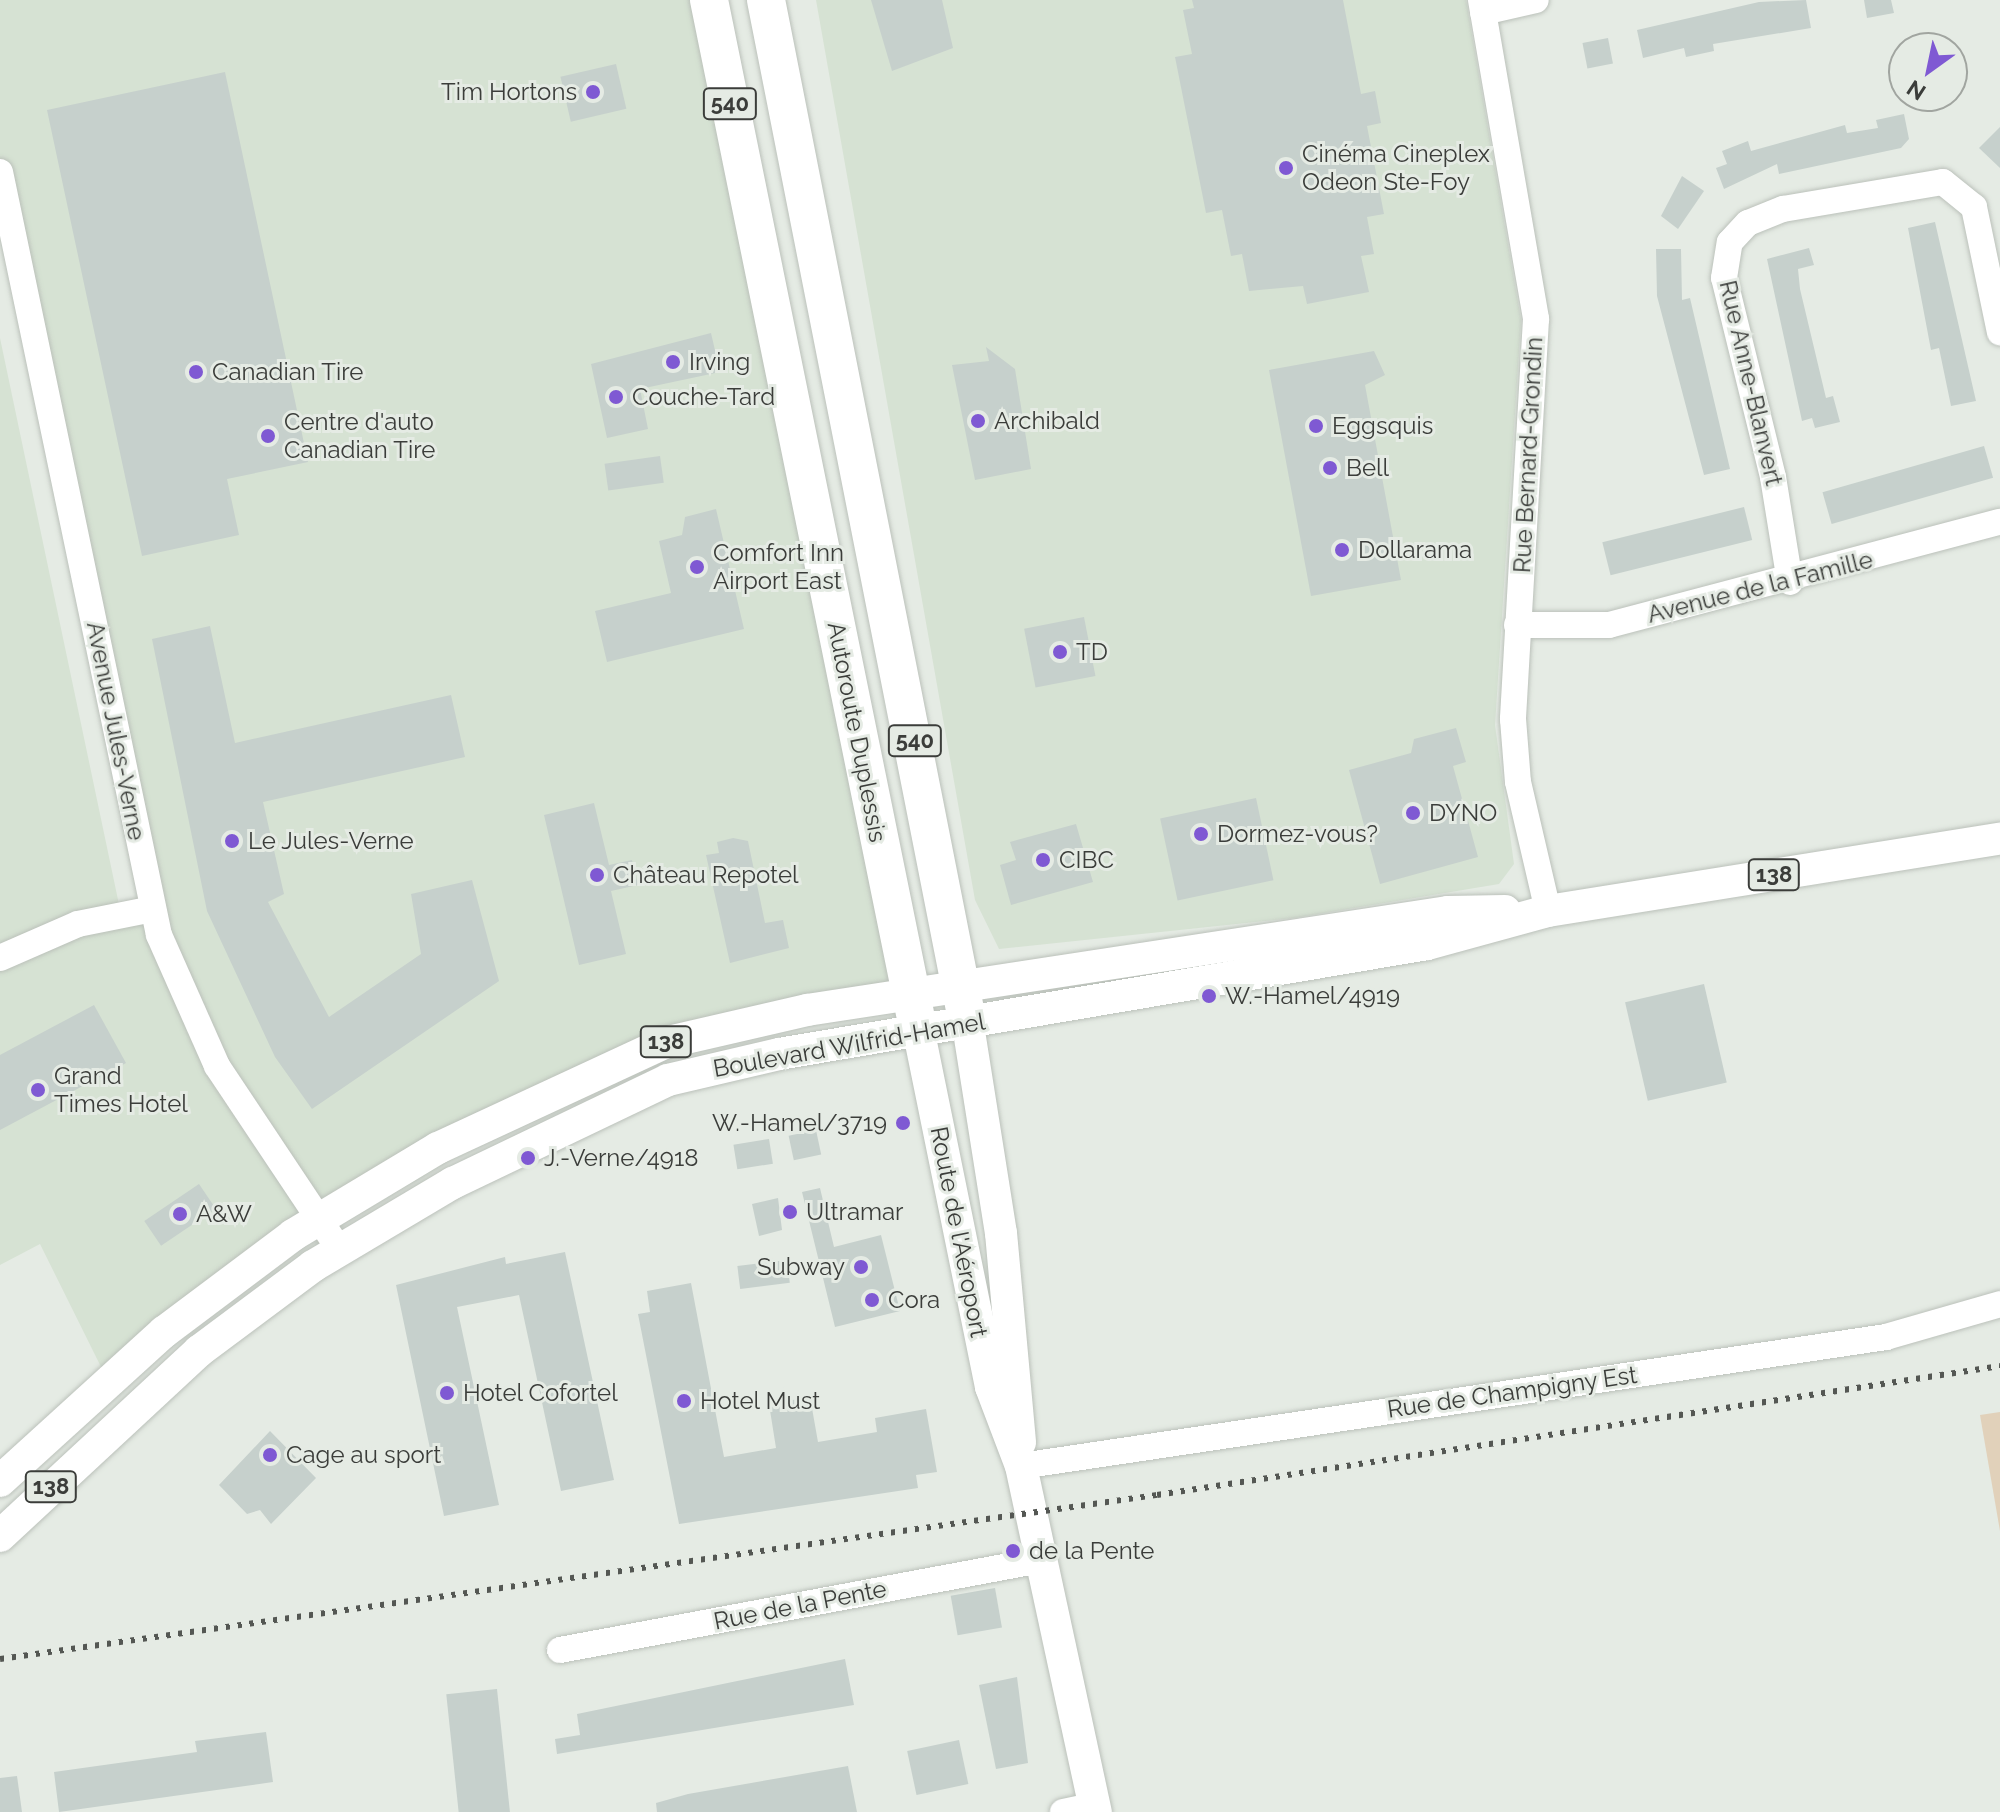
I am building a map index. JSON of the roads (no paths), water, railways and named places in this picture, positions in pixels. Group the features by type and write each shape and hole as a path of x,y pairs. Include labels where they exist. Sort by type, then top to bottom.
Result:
{"highway":[{"name":"Autoroute Duplessis","path":"709,0 911,994"},
{"name":"540","path":"766,0 963,986"},
{"name":"Route de l'Aéroport","path":"963,986 968,1025"},
{"name":"Route de l'Aéroport","path":"911,994 919,1033"}],"main road":[{"name":"Boulevard Wilfrid-Hamel","path":"0,1536 199,1351 339,1249 604,1107 720,1066 1427,944 1548,911 2000,839"},
{"name":"Boulevard Wilfrid-Hamel","path":"0,1481 181,1317 318,1219 438,1148 684,1036 911,994 1448,912 1548,911"},
{"name":"Route de l'Aéroport","path":"968,1025 1015,1342 1021,1466 1039,1560 1096,1809"},
{"name":"Route de l'Aéroport","path":"919,1033 991,1387 1021,1466"}],"street":[{"path":"1482,6 1536,0"},
{"name":"Rue Bernard-Grondin","path":"1482,6 1536,319 1517,625 1518,782 1548,911"},
{"name":"Avenue Jules-Verne","path":"0,172 153,909 206,1047 339,1249"},
{"name":"Rue Anne-Blanvert","path":"1790,582 1773,477 1724,278 1730,242 1748,223 1783,209 1943,182 1974,207 2000,332"},
{"name":"Avenue de la Famille","path":"1517,625 1609,625 1790,582 2000,522"},
{"path":"0,958 78,924 153,909"},
{"name":"Rue de Champigny Est","path":"1021,1466 1886,1337 2000,1304"},
{"name":"Rue de la Pente","path":"560,1650 1039,1560"},
{"path":"1063,1812 1096,1809"}],"railway":[{"path":"0,1659 1157,1495 2000,1366"}],"place":[{"name":"Tim Hortons","path":"593,92"},
{"name":"Cinéma Cineplex Odeon Ste-Foy","path":"1286,168"},
{"name":"Irving","path":"673,362"},
{"name":"Canadian Tire","path":"196,372"},
{"name":"Couche-Tard","path":"616,397"},
{"name":"Archibald","path":"978,421"},
{"name":"Eggsquis","path":"1316,426"},
{"name":"Centre d'auto Canadian Tire","path":"268,436"},
{"name":"Bell","path":"1330,468"},
{"name":"Dollarama","path":"1342,550"},
{"name":"Comfort Inn Airport East","path":"697,567"},
{"name":"TD","path":"1060,652"},
{"name":"DYNO","path":"1413,813"},
{"name":"Dormez-vous?","path":"1201,834"},
{"name":"Le Jules-Verne","path":"232,841"},
{"name":"CIBC","path":"1043,860"},
{"name":"Château Repotel","path":"597,875"},
{"name":"W.-Hamel/4919","path":"1209,996"},
{"name":"Grand Times Hotel","path":"38,1090"},
{"name":"W.-Hamel/3719","path":"903,1123"},
{"name":"J.-Verne/4918","path":"528,1158"},
{"name":"Ultramar","path":"790,1212"},
{"name":"A&W","path":"180,1214"},
{"name":"Subway","path":"861,1267"},
{"name":"Cora","path":"872,1300"},
{"name":"Hotel Cofortel","path":"447,1393"},
{"name":"Hotel Must","path":"684,1401"},
{"name":"Cage au sport","path":"270,1455"},
{"name":"de la Pente","path":"1013,1551"}]}
